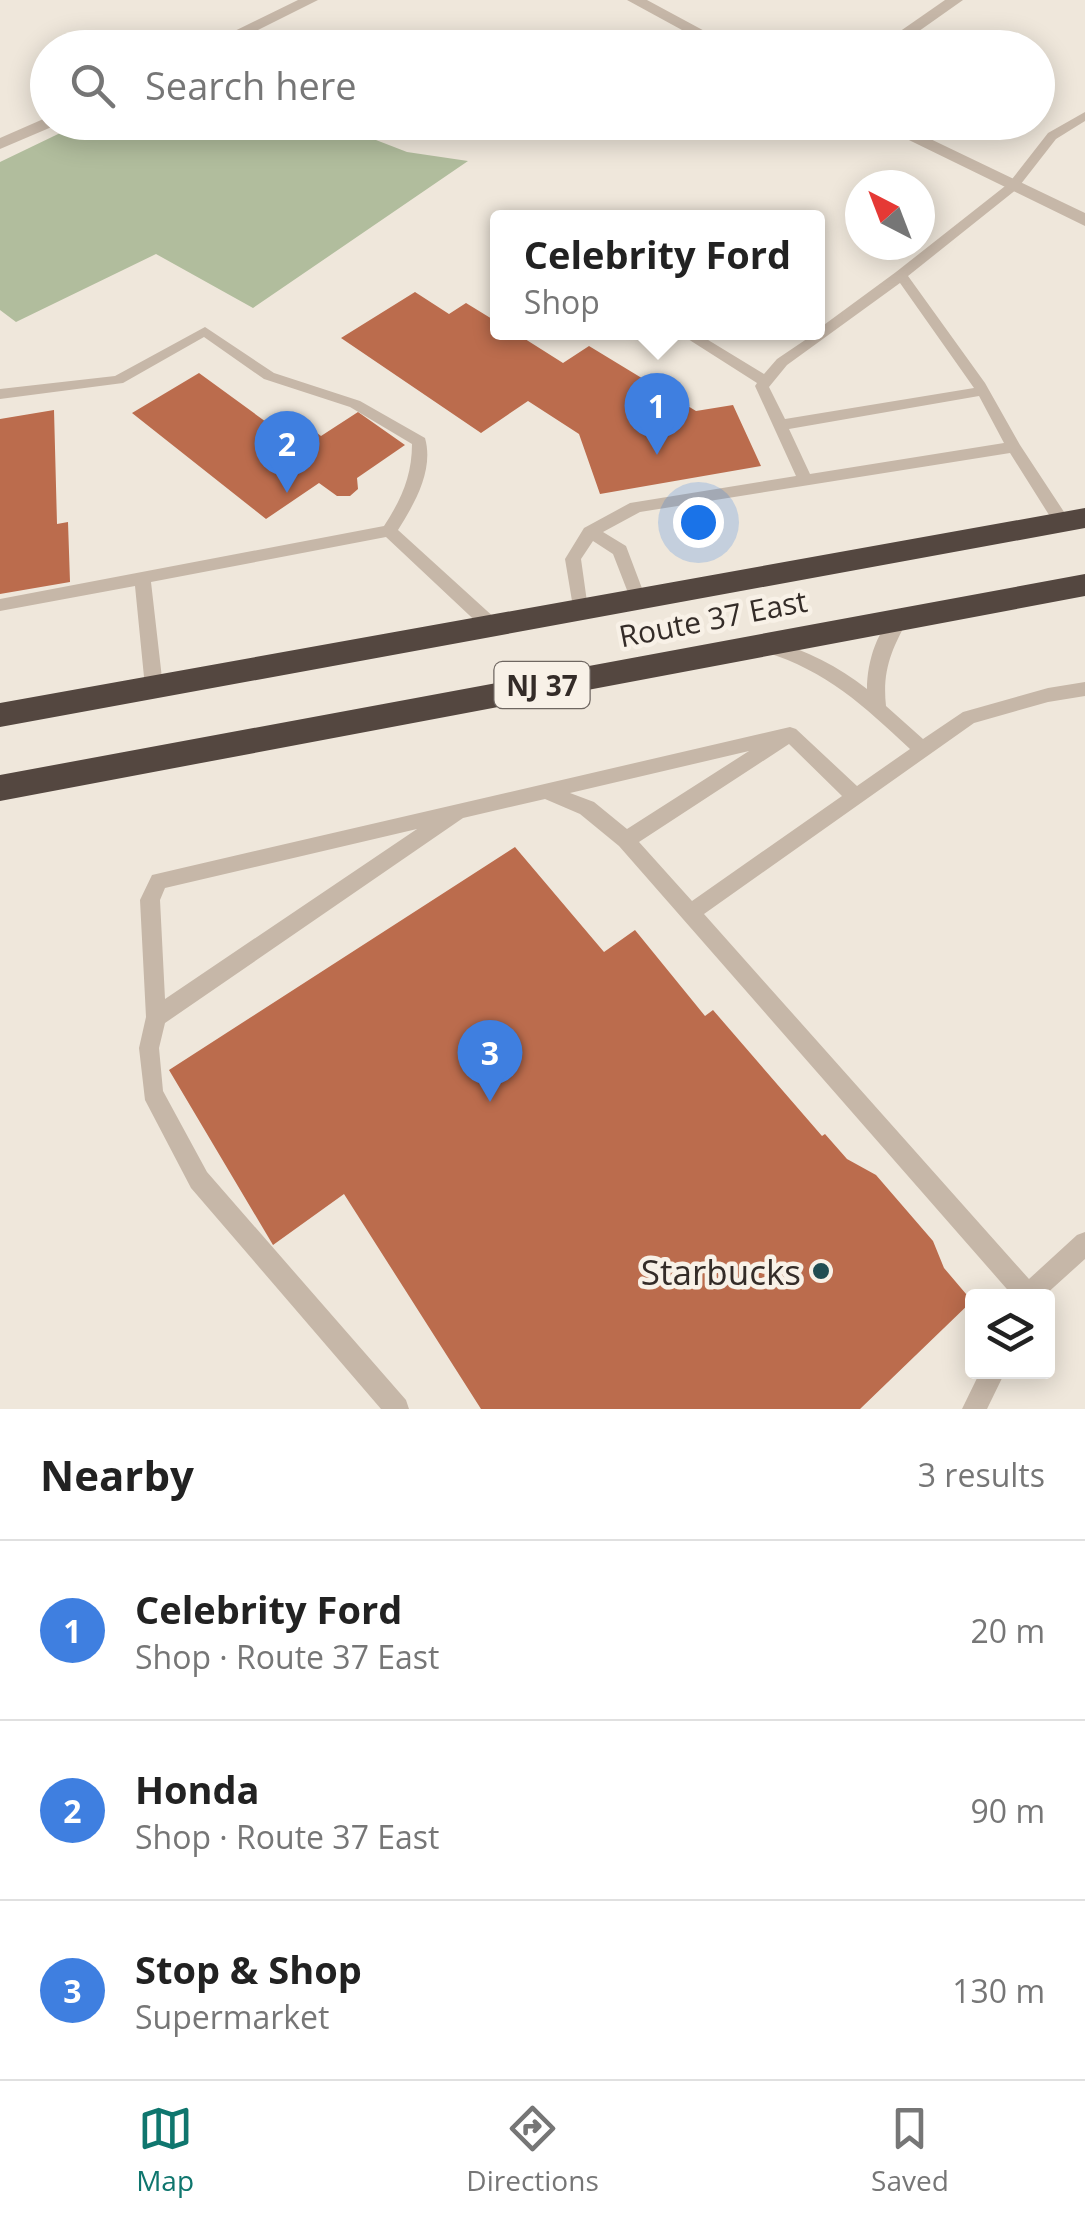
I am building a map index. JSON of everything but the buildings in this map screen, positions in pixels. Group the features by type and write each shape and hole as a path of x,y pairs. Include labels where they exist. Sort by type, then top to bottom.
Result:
{"highway":[{"name":"Route 37 East","path":"0,714 1074,520"},
{"name":"Route 37 East","path":"0,788 1085,585"}],"street":[{"path":"246,30 310,0"},
{"path":"635,0 693,30"},
{"path":"911,30 955,0"},
{"path":"0,144 30,130"},
{"path":"917,140 1085,220"}],"lane":[{"path":"1055,134 1085,116"},
{"path":"825,331 1013,186 1049,140"},
{"path":"901,275 982,391 1014,447 1074,520"},
{"path":"0,394 118,380 205,331 269,376 355,404 420,442 421,471 407,503 388,531 0,605"},
{"path":"697,340 765,381"},
{"path":"806,481 762,386 782,362 812,340"},
{"path":"780,424 982,391"},
{"path":"580,609 573,559 590,532 636,507 1014,447"},
{"path":"388,531 491,625"},
{"path":"590,532 620,550 638,599"},
{"path":"142,579 154,687"},
{"path":"878,708 874,679 878,658 887,636 901,618"},
{"path":"761,644 813,660 855,687 923,750"},
{"path":"690,913 969,717 1085,689"},
{"path":"790,734 856,797"},
{"path":"396,1409 199,1180 153,1093 149,1048 156,1018 150,900 159,881 790,734"},
{"path":"626,840 790,734"},
{"path":"545,791 587,808 626,840 1022,1289"},
{"path":"156,1018 457,812"},
{"path":"1036,1289 1085,1243"},
{"path":"974,1409 989,1379"}],"green space":[{"path":"46,140 376,140 407,152 468,161 253,308 156,254 16,322 0,310 0,162"}],"place":[{"name":"Celebrity Ford","path":"657,455"},
{"name":"Honda","path":"287,493"},
{"name":"Stop & Shop","path":"490,1102"},
{"name":"Starbucks","path":"821,1271"}]}
